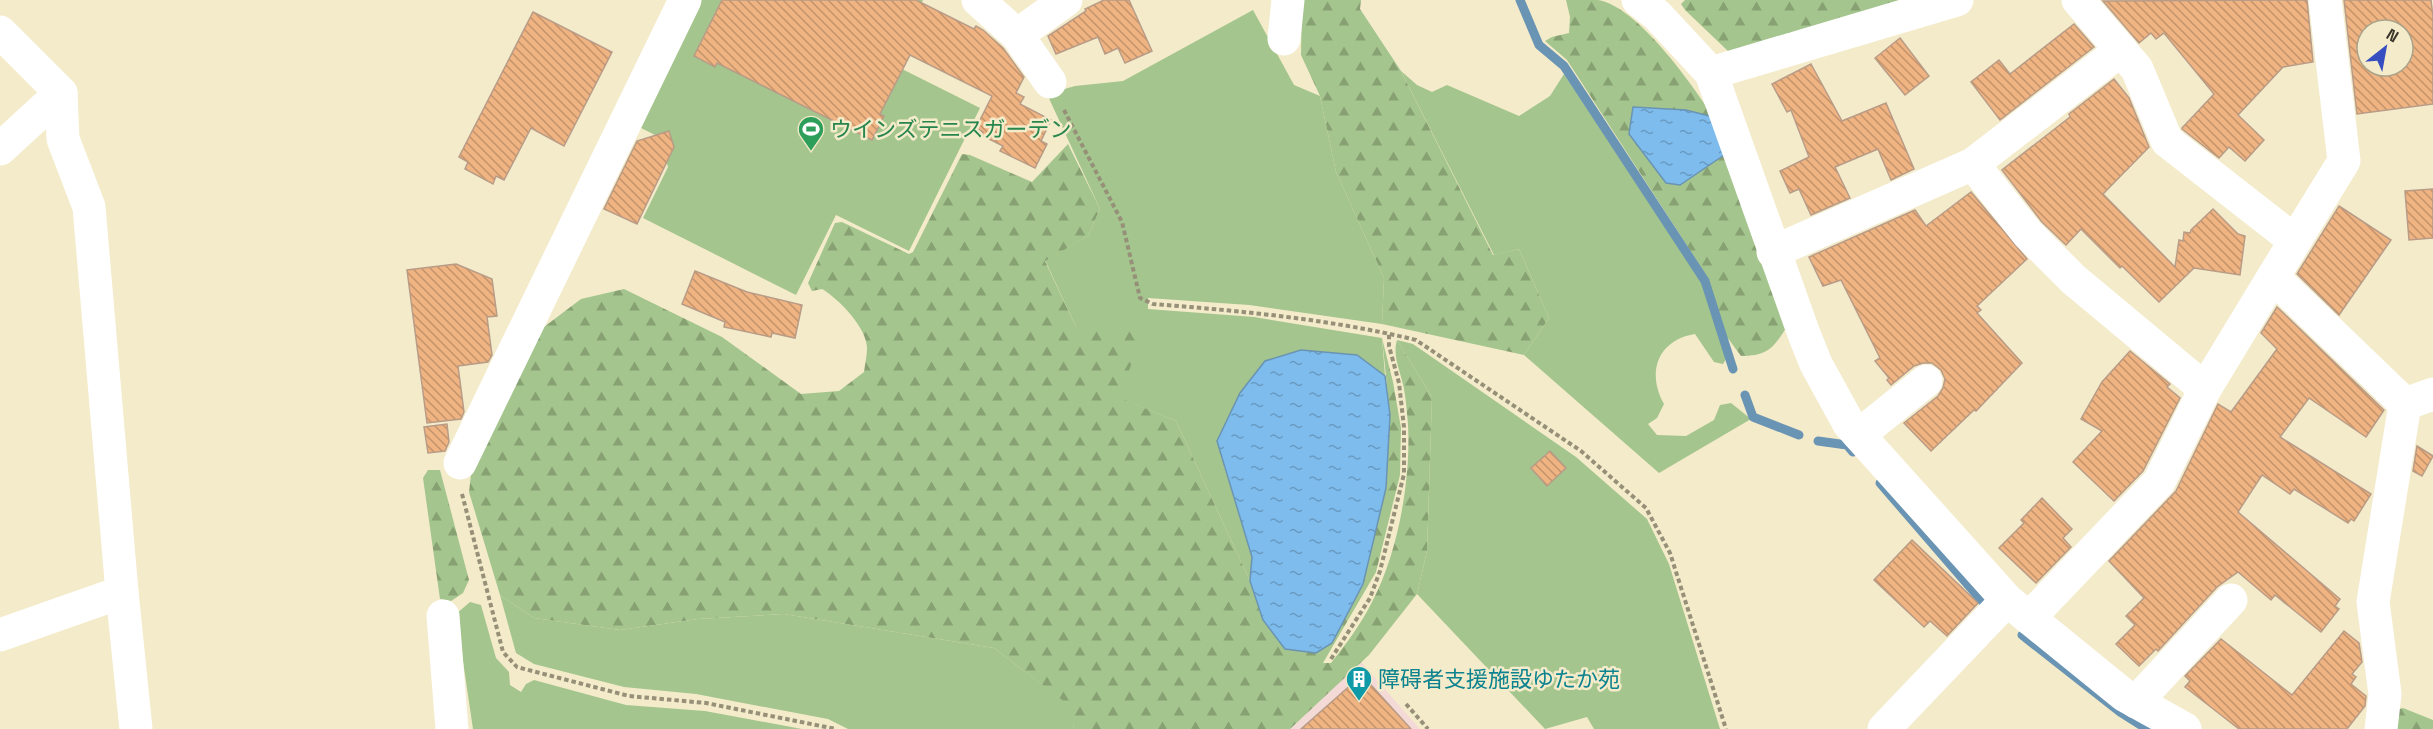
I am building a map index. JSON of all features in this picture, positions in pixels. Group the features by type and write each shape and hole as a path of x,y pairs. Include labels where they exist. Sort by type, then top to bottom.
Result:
{"street":[{"path":"460,463 685,0"},
{"path":"978,0 1017,35 1050,82"},
{"path":"1017,35 1066,0"},
{"path":"1284,39 1288,0"},
{"path":"1711,73 1958,0"},
{"path":"2078,0 2137,69 2167,141 2295,241"},
{"path":"1884,729 2159,482 2205,388 2344,161 2325,0"},
{"path":"1655,5 1711,73 1773,252 1816,364 1849,424 2018,609 2124,695 2185,729"},
{"path":"0,32 61,93 63,139 88,207 136,729"},
{"path":"1773,252 1973,164 2121,50"},
{"path":"0,149 61,93"},
{"path":"1973,164 2028,234 2073,279 2205,388"},
{"path":"2273,277 2419,399 2373,602 2385,694 2381,729"},
{"path":"1859,435 1926,381"},
{"path":"0,635 122,592"},
{"path":"2136,702 2231,600"},
{"path":"443,616 452,729"}],"path":[{"path":"1050,82 1122,222 1140,298 1153,304 1255,312 1389,333 1416,340 1581,451 1646,508 1670,553 1726,729"},
{"path":"1331,659 1370,598 1380,571 1404,474 1404,427 1399,383 1389,346 1389,333"},
{"path":"460,463 463,497 503,652 517,667 629,696 706,703 836,729"},
{"path":"1406,704 1428,729"}],"shaded area":[{"name":"障碍者支援施設ゆたか苑","path":"1361,662 1420,729 1290,729"}],"green space":[{"name":"ウインズテニスガーデン","path":"697,0 923,0 892,64 980,108 909,251 836,215 796,295 643,218 668,167 659,137 635,125"},
{"path":"1302,0 1361,0 1360,9 1401,71 1493,255 1519,249 1549,318 1524,355 1382,324 1384,278 1336,172 1320,96 1301,55"},
{"path":"1566,0 1598,0 1613,5 1630,16 1663,49 1713,117 1686,110 1633,108 1629,134 1667,183 1680,185 1727,153 1788,325 1770,349 1750,356 1741,356 1727,337 1708,278 1567,60 1545,41 1569,33 1570,17"},
{"path":"1685,0 1909,0 1729,52 1685,10 1681,4"},
{"path":"1253,10 1294,85 1320,96 1336,172 1384,278 1382,324 1249,305 1148,298 1148,309 1254,317 1382,338 1385,376 1357,355 1224,466 1252,557 1250,581 1176,421 1117,397 1076,327 1045,260 1088,236 1100,209 1047,94 1075,86 1123,81"},
{"path":"1401,71 1417,85 1432,92 1447,85 1519,116 1550,96 1564,74 1702,283 1726,359 1723,364 1714,362 1695,334 1682,337 1672,343 1664,350 1656,369 1656,380 1664,404 1657,418 1648,424 1657,435 1686,436 1714,420 1720,405 1731,403 1751,419 1659,473 1524,355 1549,318 1519,249 1494,255"},
{"path":"1068,144 1100,209 1088,236 1045,261 1076,327 1146,329 1118,397 1176,421 1250,581 1263,620 1390,415 1382,338 1401,428 1400,475 1376,572 1323,663 1331,663 1363,618 1381,583 1396,539 1405,492 1408,446 1405,398 1396,352 1397,340 1432,397 1427,551 1417,594 1369,655 1290,729 1073,729 1075,710 994,648 784,614 698,619 620,630 534,618 500,595 469,492 474,449 540,330 581,299 624,289 722,337 801,394 839,391 864,372 867,348 866,340 857,323 844,307 822,289 812,291 808,283 835,223 842,222 909,254 913,252 962,154 970,155 1032,182"},
{"path":"1397,340 1413,344 1576,457 1647,519 1669,564 1720,729 1594,729 1587,717 1545,729 1417,594 1427,551 1432,397"},
{"path":"428,470 440,470 469,580 463,593 451,601 440,599 423,478"},
{"path":"500,595 534,618 620,630 698,619 784,614 994,648 1076,710 1073,729 848,729 828,719 696,694 624,687 534,664 516,653"},
{"path":"470,602 481,605 496,658 509,672 510,685 521,692 526,684 534,680 626,705 705,711 802,729 473,729 456,614"},
{"path":"2403,708 2433,720 2433,729 2388,729 2396,710"}],"water":[{"path":"1633,107 1686,110 1713,117 1727,153 1680,185 1666,183 1629,134"},
{"path":"1301,350 1357,355 1385,376 1390,415 1386,488 1363,584 1332,643 1316,653 1285,649 1263,620 1250,581 1252,557 1217,441 1240,393 1265,361"}],"building":[{"path":"722,0 916,0 974,29 976,26 1003,48 1024,77 1016,93 1024,97 1020,104 1051,120 1041,141 1047,144 1035,168 1000,151 1003,146 981,135 983,132 976,128 992,96 910,55 880,114 884,116 872,140 717,63 715,67 694,56"},
{"path":"1104,0 1129,0 1152,51 1125,63 1118,48 1105,54 1098,37 1056,54 1048,36 1086,11 1085,9"},
{"path":"2307,0 2313,62 2283,67 2238,115 2264,140 2245,161 2229,147 2219,158 2182,129 2214,94 2164,33 2156,39 2151,33 2139,43 2103,1"},
{"path":"2344,0 2431,0 2433,104 2357,114"},
{"path":"533,12 612,52 564,146 531,128 504,180 496,176 493,184 465,169 468,162 459,157"},
{"path":"2074,24 2094,47 2000,120 1971,82 1999,60 2010,74"},
{"path":"1900,38 1929,76 1905,95 1875,58"},
{"path":"1811,64 1842,121 1886,103 1914,169 1891,180 1878,149 1835,167 1850,198 1811,215 1799,189 1790,193 1780,171 1809,157 1791,110 1787,112 1772,84"},
{"path":"2114,79 2129,98 2149,147 2103,194 2175,267 2179,240 2183,241 2184,232 2190,233 2213,209 2238,234 2245,236 2240,275 2194,268 2159,302 2122,266 2120,268 2081,229 2066,245 2042,222 2002,170"},
{"path":"669,131 674,147 637,224 604,209 637,141"},
{"path":"2433,189 2433,238 2409,240 2405,191"},
{"path":"1971,192 2027,259 1977,306 1981,310 1977,313 2022,363 1976,411 1974,410 1931,451 1904,423 1938,396 1945,379 1941,370 1932,363 1923,363 1914,366 1891,385 1887,380 1889,378 1875,361 1880,358 1841,280 1823,286 1809,257 1915,210 1926,226"},
{"path":"2339,206 2391,240 2339,315 2297,274"},
{"path":"456,264 492,279 497,316 487,317 492,355 488,362 458,366 464,412 461,419 427,423 407,270"},
{"path":"695,271 747,292 802,305 795,338 772,333 771,337 724,327 725,322 682,304"},
{"path":"2277,307 2384,410 2366,437 2309,398 2280,437 2371,494 2354,521 2351,519 2348,523 2294,489 2290,494 2262,475 2238,512 2340,599 2335,606 2339,609 2321,632 2275,595 2271,600 2238,572 2217,587 2158,651 2156,649 2139,666 2116,644 2135,625 2126,616 2144,598 2109,561 2176,491 2218,404 2231,412 2277,349 2261,333"},
{"path":"2130,351 2170,384 2167,387 2180,398 2143,471 2114,501 2073,462 2102,431 2081,419 2102,382"},
{"path":"447,424 449,442 445,451 428,453 424,427"},
{"path":"2417,446 2433,456 2422,476 2413,471"},
{"path":"1550,451 1566,468 1547,486 1531,468"},
{"path":"2042,498 2072,529 2063,538 2071,547 2036,583 1999,548 2024,523 2021,520"},
{"path":"1912,540 1978,603 1947,636 1930,621 1924,627 1874,580"},
{"path":"2344,631 2359,643 2362,662 2352,674 2356,677 2351,684 2366,696 2365,706 2347,729 2239,729 2185,687 2190,681 2185,676 2221,639 2292,695"},
{"name":"障碍者支援施設ゆたか苑","path":"1362,675 1411,729 1301,729"}],"waterway":[{"path":"1520,0 1539,45 1564,66 1705,281 1733,369"},
{"path":"1745,395 1753,417 1799,435"},
{"path":"1818,441 1847,445 1853,452"},
{"path":"1880,483 1982,601"},
{"path":"2022,635 2120,712 2147,729"}],"place":[{"name":"ウインズテニスガーデン","path":"811,152"},
{"name":"障碍者支援施設ゆたか苑","path":"1359,702"}]}
